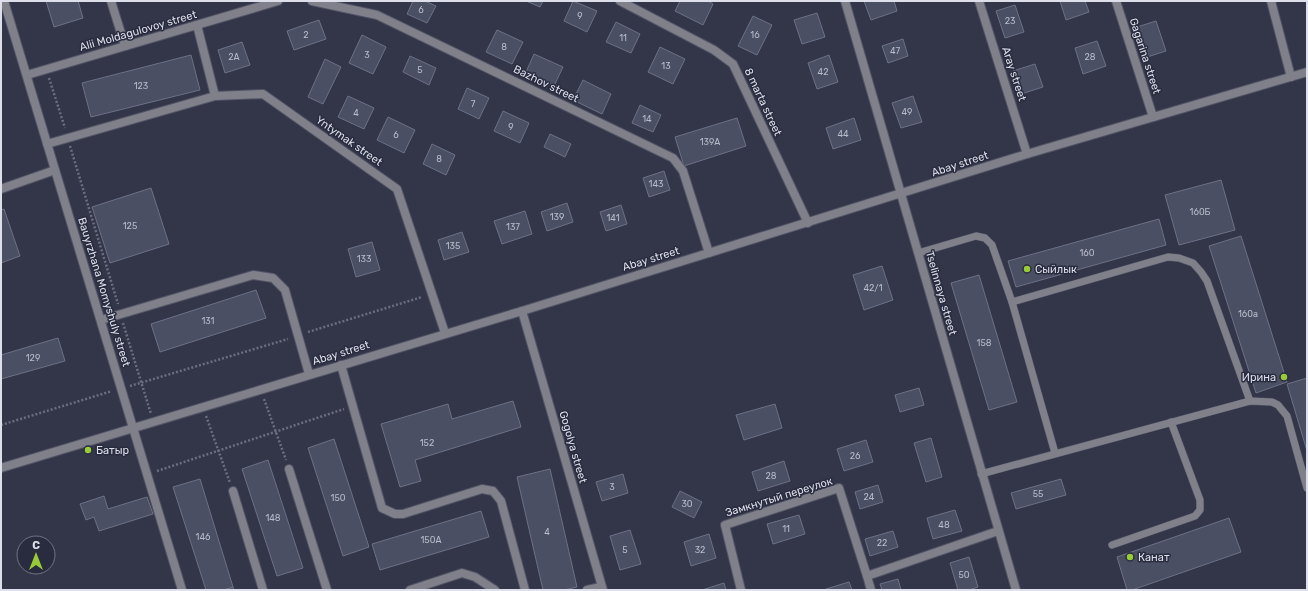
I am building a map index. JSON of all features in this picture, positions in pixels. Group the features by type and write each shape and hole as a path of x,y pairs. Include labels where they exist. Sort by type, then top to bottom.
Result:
{"street":[{"name":"Bauyrzhana Momyshuly street","path":"4,1 182,590"},
{"path":"111,1 126,46"},
{"name":"Alii Moldagulovoy street","path":"27,75 278,1"},
{"name":"Bazhov street","path":"312,1 377,14 673,158 683,171 709,253"},
{"name":"8 marta street","path":"620,1 714,50 733,64 808,223"},
{"name":"Tselinnaya street","path":"845,1 902,194 981,474 1016,590"},
{"name":"Aray street","path":"979,1 1028,154"},
{"name":"Gagarina street","path":"1116,1 1153,117"},
{"path":"1271,1 1291,76"},
{"path":"197,25 215,96"},
{"name":"Abay street","path":"1,468 522,311 1028,154 1307,72"},
{"name":"Yntymak street","path":"47,144 215,96 262,94 397,189 445,333"},
{"path":"1,189 55,170"},
{"path":"101,320 253,275 273,278 285,290 309,374"},
{"name":"Gogolya street","path":"522,311 602,588"},
{"path":"341,365 382,508 395,514 403,514 482,489 493,491 500,501 525,590"},
{"path":"289,468 327,590"},
{"name":"Замкнутый переулок","path":"742,590 725,525 839,488 871,590"},
{"path":"233,491 263,590"},
{"path":"867,576 998,532"},
{"path":"410,590 462,573 475,576 495,590"},
{"path":"587,590 602,588"}],"lane":[{"path":"918,253 976,236 985,238 992,245 1012,302 1055,453"},
{"path":"1012,302 1168,257 1180,258 1192,263 1201,272 1212,292 1250,401"},
{"path":"981,474 1250,401 1272,402 1286,416 1307,488"},
{"path":"1112,545 1195,516 1200,510 1200,500 1171,422"}],"path":[{"path":"46,70 68,138 153,421"},
{"path":"1,425 298,336 432,294"},
{"path":"260,389 289,468"},
{"path":"203,406 233,491"},
{"path":"147,474 353,406"}],"building":[{"path":"46,1 78,1 83,18 54,27"},
{"path":"413,1 425,1 436,6 427,23 407,14"},
{"path":"526,1 543,1 540,7"},
{"path":"573,1 597,11 587,32 564,21"},
{"path":"680,1 708,1 713,4 703,25 675,11"},
{"path":"864,1 894,1 897,11 871,20"},
{"path":"1060,1 1085,1 1089,12 1066,20"},
{"path":"1015,5 1024,32 1005,38 996,11"},
{"path":"817,13 825,37 802,44 794,20"},
{"path":"753,16 772,25 757,55 738,46"},
{"path":"319,20 326,39 294,50 287,31"},
{"path":"1156,21 1166,51 1144,58 1134,28"},
{"path":"616,22 640,34 631,53 606,42"},
{"path":"497,30 523,42 512,64 486,52"},
{"path":"362,35 386,47 373,74 349,63"},
{"path":"903,39 908,56 888,63 882,46"},
{"path":"1097,41 1106,66 1083,74 1075,48"},
{"path":"242,42 250,65 225,73 218,50"},
{"path":"660,47 685,59 673,84 648,72"},
{"path":"534,54 563,67 554,86 526,72"},
{"path":"191,55 200,90 91,117 82,83"},
{"path":"829,55 838,82 817,89 808,63"},
{"path":"410,56 436,68 429,85 403,72"},
{"path":"325,59 341,67 323,104 308,97"},
{"path":"1035,64 1043,87 1021,94 1013,71"},
{"path":"583,80 611,94 602,114 573,100"},
{"path":"467,88 489,98 479,119 458,109"},
{"path":"348,96 374,108 364,129 338,117"},
{"path":"913,96 922,122 901,128 892,103"},
{"path":"640,105 661,115 653,132 632,123"},
{"path":"503,111 529,123 520,143 494,131"},
{"path":"388,117 415,130 404,153 377,140"},
{"path":"737,118 746,146 684,166 675,137"},
{"path":"854,118 861,140 833,149 826,128"},
{"path":"550,134 571,144 565,157 544,147"},
{"path":"432,144 455,155 446,175 423,164"},
{"path":"664,171 670,190 649,197 643,178"},
{"path":"1221,180 1235,230 1179,245 1165,195"},
{"path":"151,188 169,244 110,263 92,207"},
{"path":"567,203 573,222 547,231 541,212"},
{"path":"621,205 627,224 606,231 600,212"},
{"path":"4,209 20,256 1,263 1,210"},
{"path":"525,211 532,234 502,244 494,221"},
{"path":"1159,219 1166,245 1016,287 1008,261"},
{"path":"462,232 469,252 444,260 438,240"},
{"path":"1241,236 1287,382 1256,393 1209,246"},
{"path":"372,242 380,270 356,277 348,249"},
{"path":"882,266 893,300 864,310 853,275"},
{"path":"979,275 1017,402 989,410 951,283"},
{"path":"256,290 266,318 160,352 151,324"},
{"path":"58,338 65,361 1,379 1,355"},
{"path":"1307,378 1307,451 1287,384"},
{"path":"919,388 924,405 900,412 895,395"},
{"path":"513,401 521,427 415,460 421,481 400,487 381,424 448,404 452,419"},
{"path":"775,404 782,428 744,440 736,415"},
{"path":"931,438 942,477 926,482 914,443"},
{"path":"334,439 369,547 343,556 308,448"},
{"path":"866,440 873,462 844,471 837,449"},
{"path":"268,460 303,568 277,576 242,469"},
{"path":"784,461 790,481 758,491 752,472"},
{"path":"550,469 577,587 564,590 543,590 517,477"},
{"path":"623,474 628,493 602,501 596,482"},
{"path":"200,479 233,587 224,590 206,590 173,487"},
{"path":"1061,479 1066,495 1016,509 1011,493"},
{"path":"878,485 883,502 860,509 855,492"},
{"path":"680,491 702,502 694,518 672,507"},
{"path":"104,496 108,509 147,497 153,514 99,531 94,517 86,520 80,504"},
{"path":"955,510 962,531 933,539 927,518"},
{"path":"481,511 489,537 380,570 372,544"},
{"path":"799,515 805,534 773,544 767,524"},
{"path":"1229,518 1241,552 1132,590 1127,590 1117,557"},
{"path":"630,530 641,564 620,570 610,536"},
{"path":"893,531 898,547 870,556 865,539"},
{"path":"709,534 716,558 691,566 684,542"},
{"path":"969,557 978,587 969,590 958,590 950,563"},
{"path":"898,579 901,590 882,590 880,584"},
{"path":"849,582 852,590 826,589"},
{"path":"724,583 726,590 702,590"},
{"path":"233,587 234,590 224,590"}],"place":[{"name":"Сыйлык","path":"1027,269"},
{"name":"Ирина","path":"1284,377"},
{"name":"Батыр","path":"88,450"},
{"name":"Канат","path":"1130,557"}]}
